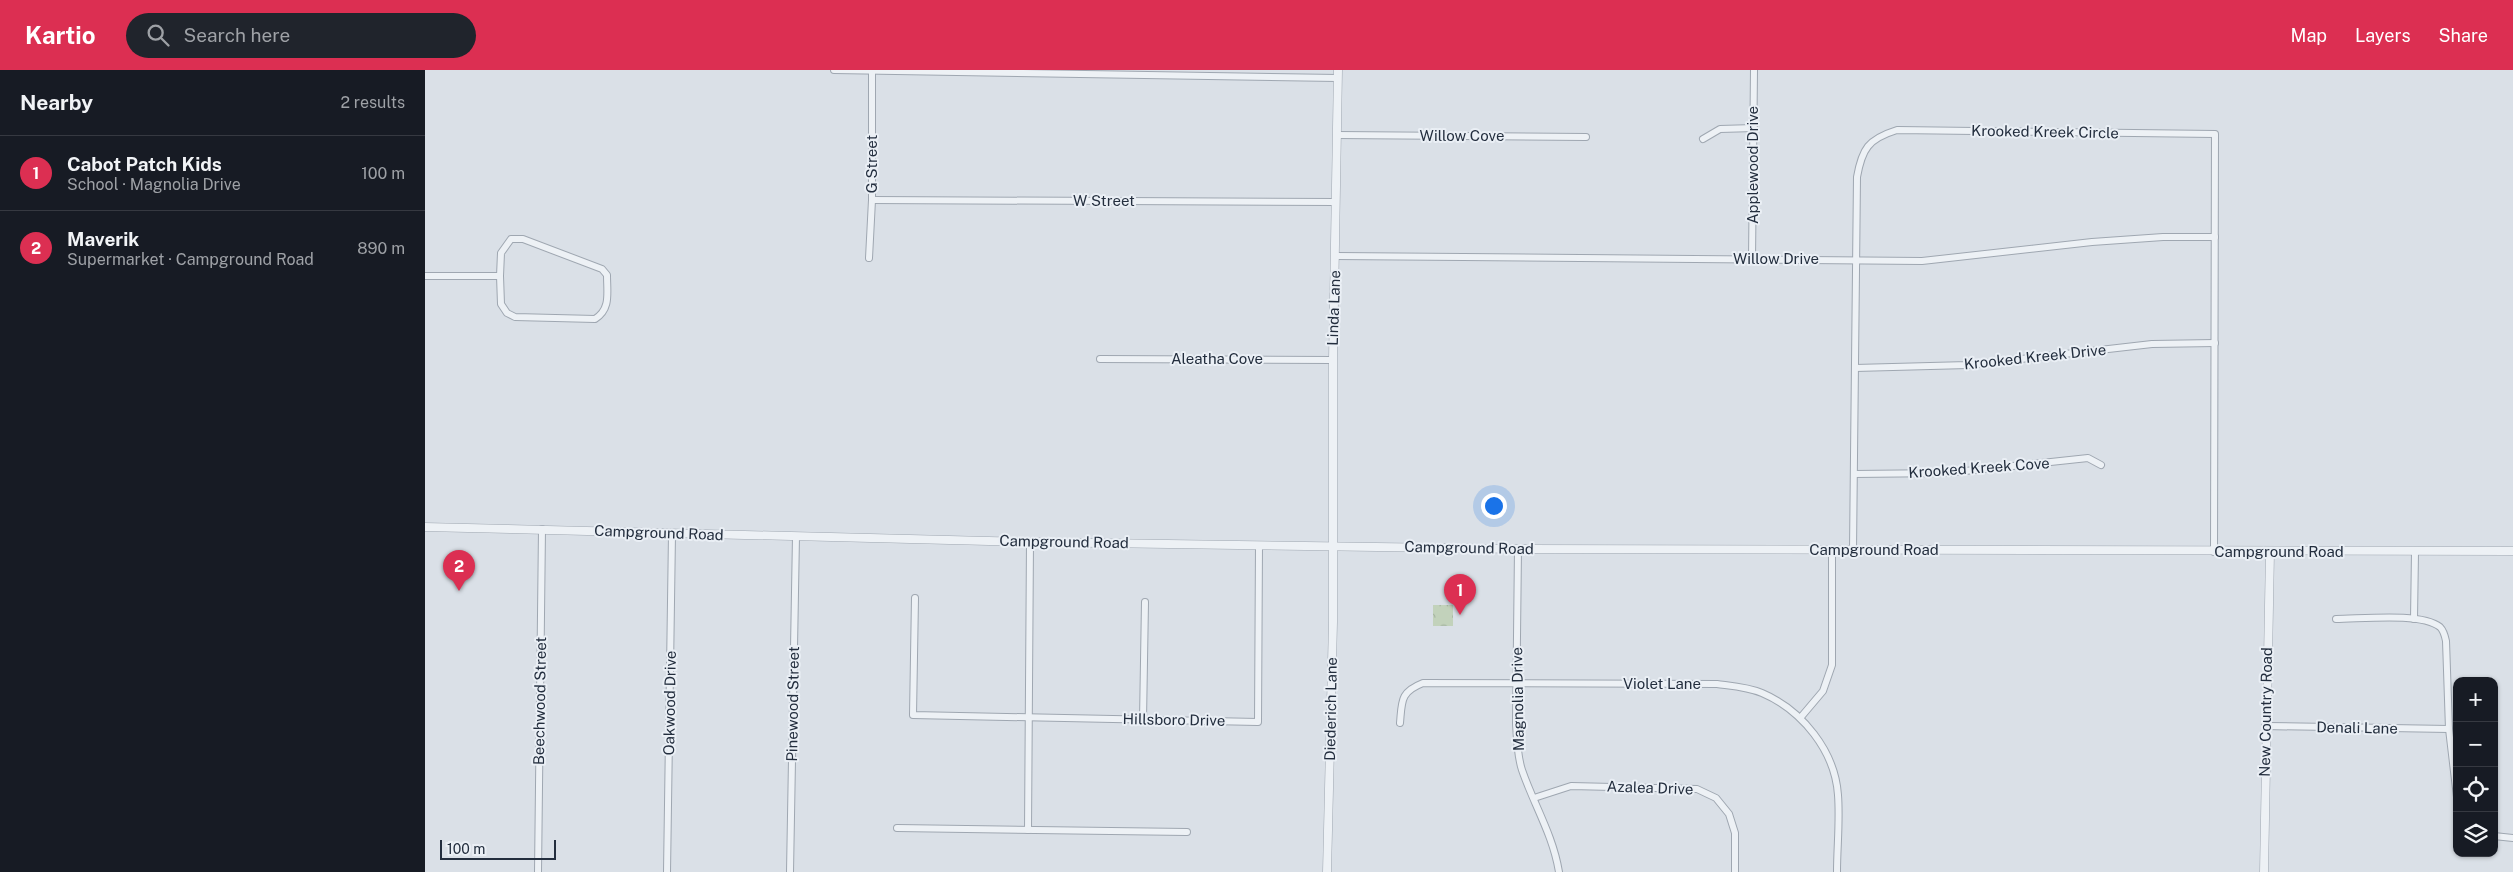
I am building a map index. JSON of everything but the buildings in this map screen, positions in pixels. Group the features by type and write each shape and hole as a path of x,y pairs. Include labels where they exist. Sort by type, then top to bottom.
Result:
{"street":[{"path":"834,70 1338,74"},
{"name":"G Street","path":"869,258 872,200 872,70"},
{"name":"Applewood Drive","path":"1752,259 1753,70"},
{"name":"Linda Lane","path":"1332,546 1338,74"},
{"path":"1703,139 1720,130 1753,128"},
{"name":"Krooked Kreek Circle","path":"1853,550 1857,177 1861,154 1874,140 1897,130 2215,134 2214,552"},
{"name":"Willow Cove","path":"1337,135 1586,137"},
{"name":"W Street","path":"872,200 1336,202"},
{"name":"Willow Drive","path":"1336,256 1923,261 2092,242 2163,237 2215,237"},
{"path":"511,239 523,239 602,269 607,276 607,306 604,313 595,319 515,316 507,313 501,304 499,276 501,253 511,239"},
{"path":"425,276 499,276"},
{"name":"Krooked Kreek Drive","path":"1855,368 1938,367 2152,344 2215,343"},
{"name":"Aleatha Cove","path":"1100,359 1333,360"},
{"name":"Krooked Kreek Cove","path":"1854,474 1946,473 2088,458 2101,466"},
{"name":"Campground Road","path":"425,527 1030,542 1518,549 2214,552 2513,551"},
{"name":"Beechwood Street","path":"538,872 542,529"},
{"name":"Oakwood Drive","path":"667,872 672,534"},
{"name":"Pinewood Street","path":"790,872 796,536"},
{"path":"1027,830 1030,542"},
{"name":"Hillsboro Drive","path":"915,598 913,715 1257,722 1259,545"},
{"name":"Diederich Lane","path":"1327,872 1333,622 1332,546"},
{"name":"Magnolia Drive","path":"1518,549 1516,684 1518,748 1522,769 1555,850 1559,872"},
{"path":"1801,717 1823,691 1832,665 1833,550"},
{"name":"New Country Road","path":"2263,872 2270,552"},
{"path":"2414,619 2415,552"},
{"path":"1143,720 1145,602"},
{"path":"2337,619 2414,619 2432,622 2441,629 2446,641 2449,729 2453,767"},
{"name":"Violet Lane","path":"1400,723 1402,699 1409,688 1423,682 1717,684 1760,692 1779,701 1801,717 1821,744 1832,767 1838,794 1837,872"},
{"name":"Denali Lane","path":"2265,726 2449,729"},
{"name":"Azalea Drive","path":"1534,798 1571,786 1697,789 1716,798 1729,814 1735,833 1735,872"},
{"path":"897,828 1187,832"},
{"path":"2498,836 2513,838"}],"green space":[{"path":"1433,605 1453,605 1453,626 1433,626"}],"place":[{"name":"Maverik","path":"459,591"},
{"name":"Cabot Patch Kids","path":"1460,615"}]}
